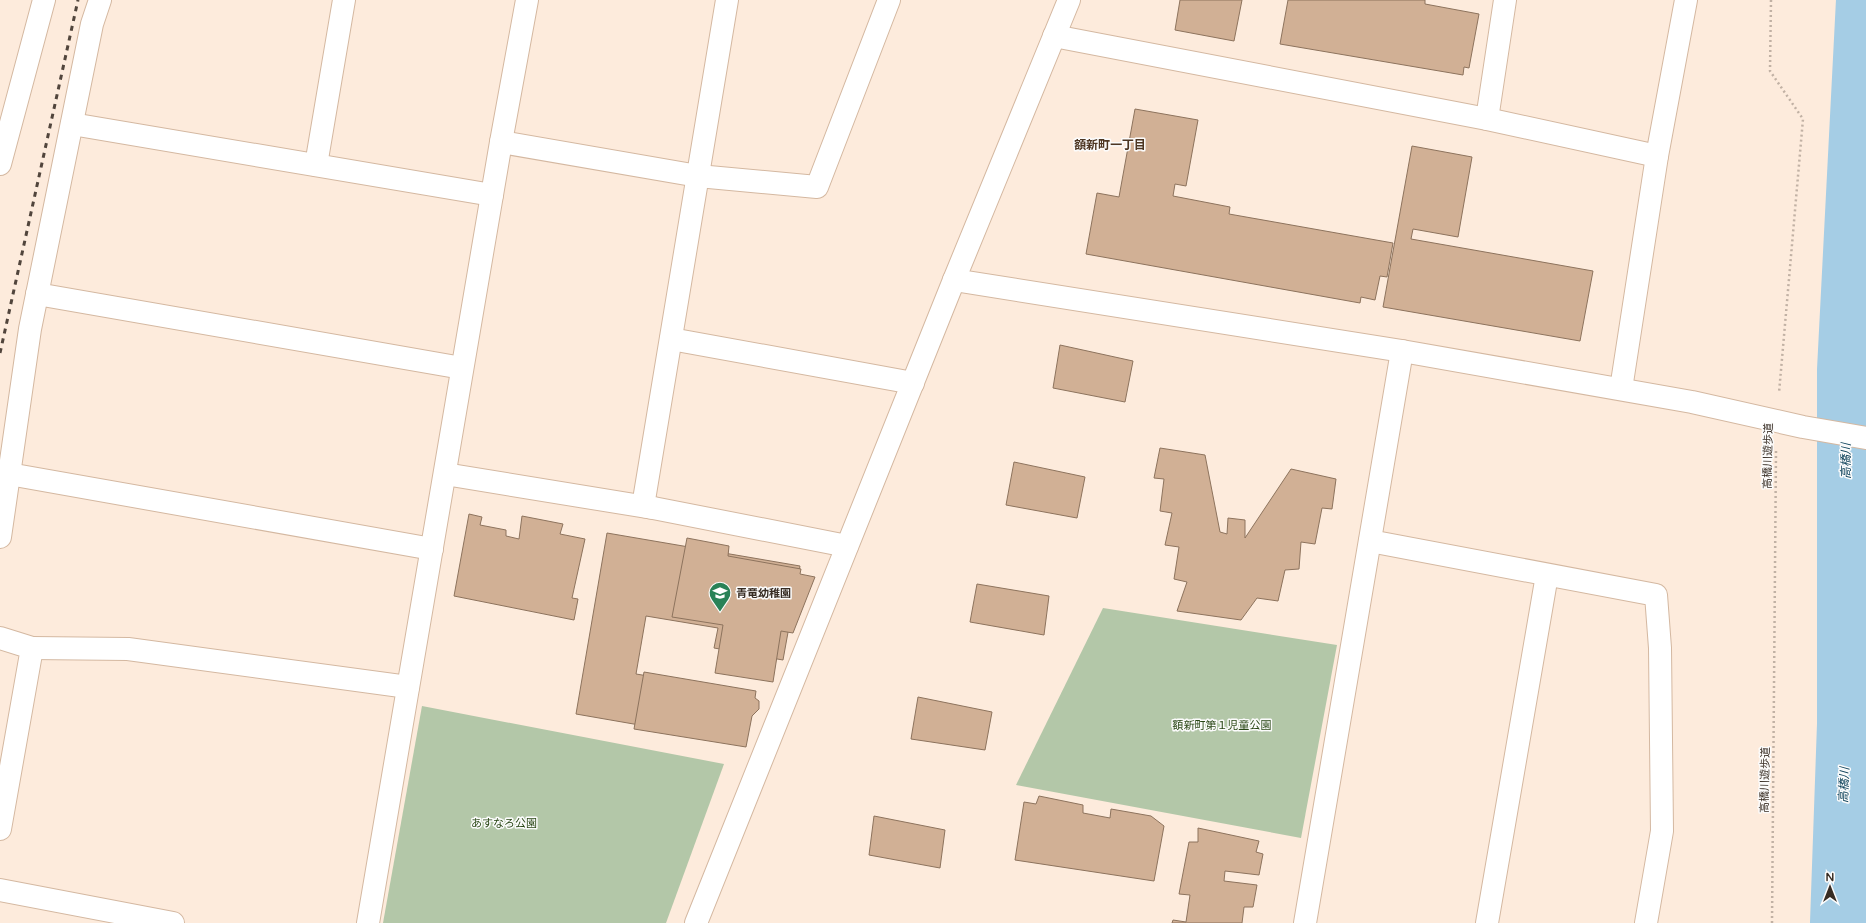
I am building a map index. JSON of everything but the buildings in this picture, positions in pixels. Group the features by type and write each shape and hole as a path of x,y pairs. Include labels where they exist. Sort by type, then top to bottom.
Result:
{"street":[{"path":"0,164 44,0"},
{"path":"0,537 30,329 92,24 100,0"},
{"path":"316,165 344,0"},
{"path":"368,923 501,142 528,0"},
{"path":"727,0 643,506 847,546"},
{"path":"501,142 698,176 817,187 889,0"},
{"path":"696,923 954,280 1069,0"},
{"path":"1487,119 1505,0"},
{"path":"1621,389 1657,156 1686,0"},
{"path":"1054,36 1487,119 1657,156"},
{"path":"72,124 492,196"},
{"path":"954,280 1402,351 1692,402 1803,428 1866,438"},
{"path":"38,294 462,368"},
{"path":"671,339 913,383"},
{"path":"1305,923 1402,351"},
{"path":"9,474 432,549"},
{"path":"445,474 653,508"},
{"path":"1370,541 1656,595 1660,648 1662,831 1646,923"},
{"path":"1488,923 1547,575"},
{"path":"0,638 32,648 128,649 408,688"},
{"path":"0,829 32,648"},
{"path":"0,890 173,923"}],"path":[{"name":"高橋川遊歩道","path":"1771,0 1770,71 1803,119 1776,422 1772,923"}],"green space":[{"name":"額新町第１児童公園","path":"1103,608 1337,645 1301,838 1016,785"},
{"name":"あすなろ公園","path":"422,706 724,764 666,923 383,923"}],"waterway":[{"name":"高橋川","path":"1839,923 1846,724 1846,370 1865,0"}],"railway":[{"path":"0,353 78,0"}],"place":[{"name":"青竜幼稚園","path":"720,612"}],"district":[{"name":"額新町一丁目","path":"1110,145"}]}
